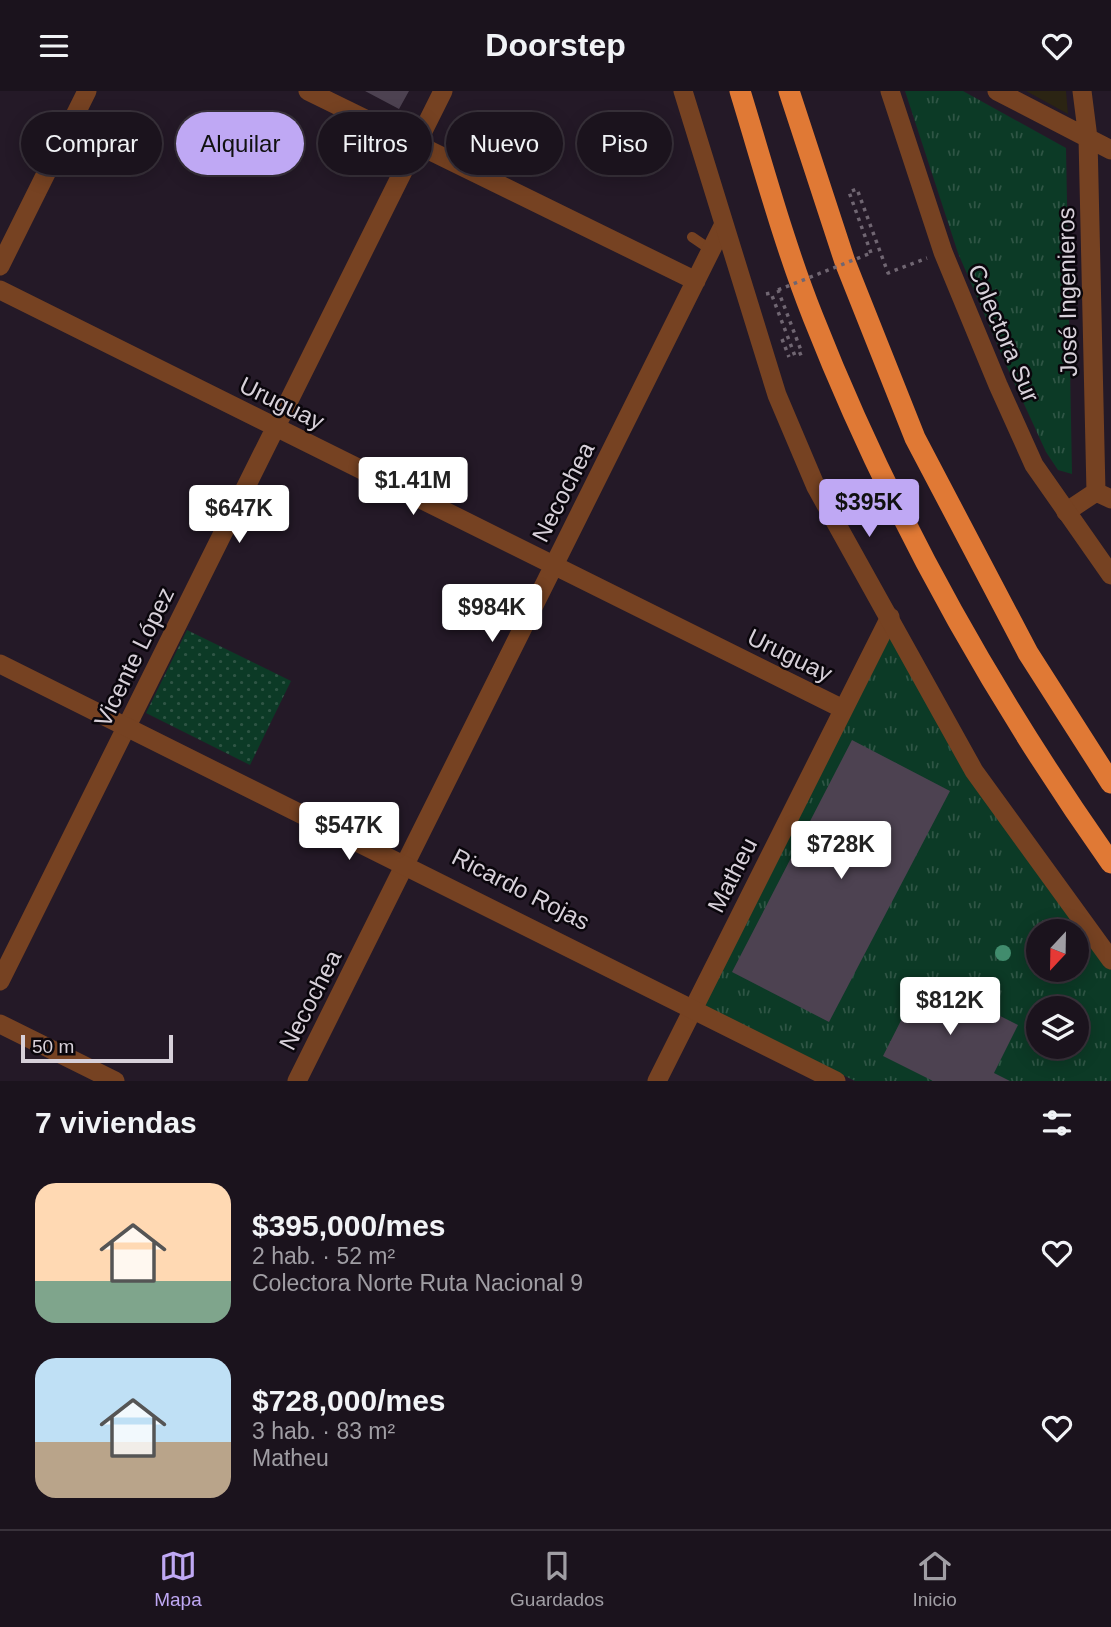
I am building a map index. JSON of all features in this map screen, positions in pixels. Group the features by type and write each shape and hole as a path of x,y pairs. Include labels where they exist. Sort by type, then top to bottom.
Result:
{"highway":[{"path":"740,91 812,315 860,428 911,533 979,660 1058,788 1111,863"},
{"path":"789,91 845,262 915,438 1028,653 1111,783"}],"street":[{"path":"0,265 87,91"},
{"path":"307,91 350,112"},
{"name":"Vicente López","path":"432,113 443,91"},
{"path":"683,91 777,395 816,487 974,771 1111,960"},
{"name":"Colectora Sur","path":"890,91 943,252 1034,465 1111,575"},
{"path":"997,91 1111,150"},
{"name":"José Ingenieros","path":"1082,91 1088,138 1103,496"},
{"path":"432,152 696,281"},
{"name":"Vicente López","path":"0,981 401,175"},
{"name":"Necochea","path":"297,1081 723,226"},
{"name":"Uruguay","path":"0,290 843,709"},
{"path":"1066,512 1103,496"},
{"name":"Matheu","path":"657,1081 890,617"},
{"name":"Ricardo Rojas","path":"0,657 836,1081"},
{"name":"Ricardo Rojas","path":"0,664 128,724"},
{"path":"0,1024 115,1081"}],"lane":[{"path":"692,237 711,250"}],"path":[{"path":"748,302 771,293 795,356 802,353 778,290 872,253 849,192 857,189 888,274 943,252"}],"shaded area":[{"path":"1026,91 1066,91 1068,114"}],"green space":[{"path":"905,91 963,91 1066,148 1072,474 1058,470 1046,452 1007,367 958,253"},
{"path":"890,617 974,771 1081,919 1026,919 1026,982 1089,982 1089,930 1111,960 1111,1081 855,1081 697,1003"},
{"path":"187,630 291,681 250,765 146,713"}],"building":[{"path":"365,91 409,91 399,109"},
{"path":"852,740 950,791 829,1022 732,972"},
{"path":"923,977 1018,1025 994,1073 1010,1081 933,1081 883,1056"}]}
